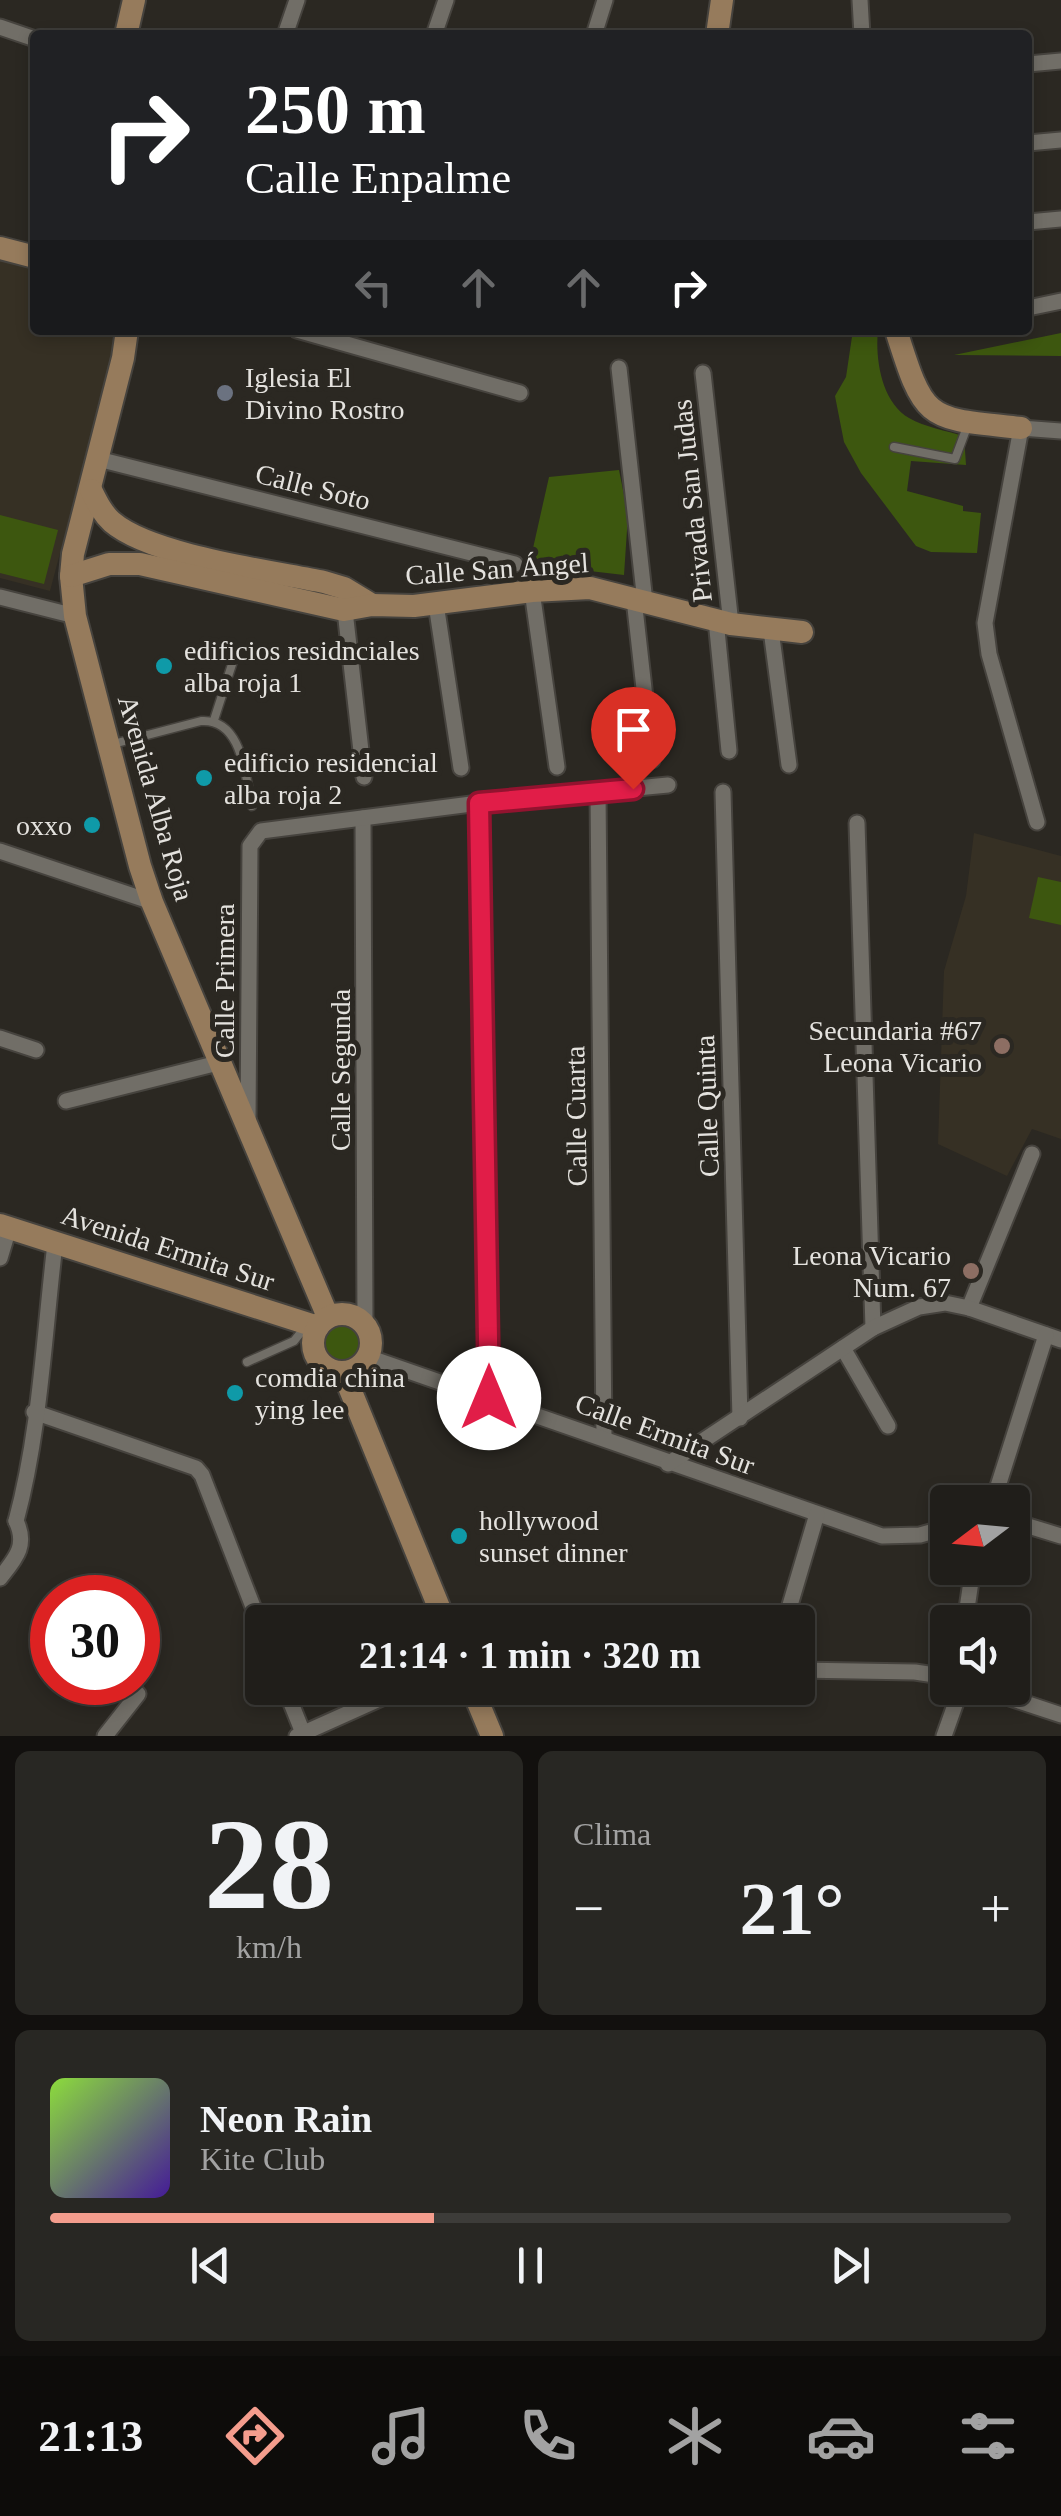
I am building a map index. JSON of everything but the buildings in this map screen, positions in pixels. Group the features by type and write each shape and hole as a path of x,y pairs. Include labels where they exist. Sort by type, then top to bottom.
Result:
{"main road":[{"path":"127,30 134,0"},
{"path":"718,30 722,0"},
{"path":"0,248 30,256"},
{"name":"Avenida Alba Roja","path":"126,335 73,554 71,576 76,616 152,902 248,1135 318,1323"},
{"path":"898,335 916,393 936,414 969,423 1020,428"},
{"name":"Calle San Ángel","path":"91,490 100,510 112,522 147,542 372,606 436,604 532,591 590,588 723,622 802,632"},
{"name":"Calle San Ángel","path":"71,576 110,564 140,564 344,599"},
{"name":"Avenida Ermita Sur","path":"5,1226 318,1323"},
{"path":"347,1314 365,1323 372,1342 368,1357 360,1366 343,1372 319,1361 313,1342 318,1323 347,1314"},
{"path":"343,1372 438,1605"},
{"path":"479,1705 492,1736"}],"street":[{"path":"287,30 298,0"},
{"path":"436,30 446,0"},
{"path":"596,30 605,0"},
{"path":"860,0 862,30"},
{"path":"0,28 30,38"},
{"path":"1032,64 1061,61"},
{"path":"1032,143 1061,140"},
{"path":"1032,222 1061,219"},
{"path":"1032,307 1061,300"},
{"path":"315,335 520,393"},
{"path":"618,368 652,760"},
{"name":"Privada San Judas","path":"703,372 729,751"},
{"path":"1036,822 989,654 985,623 1020,428 1061,431"},
{"name":"Calle Soto","path":"98,459 515,564"},
{"path":"532,591 557,767"},
{"path":"0,598 76,616"},
{"path":"344,599 364,777"},
{"path":"436,604 461,768"},
{"path":"771,630 788,765"},
{"path":"363,818 668,785"},
{"name":"Calle Quinta","path":"723,792 740,1418"},
{"name":"Calle Cuarta","path":"598,793 604,1438"},
{"path":"479,803 489,1398"},
{"name":"Calle Primera","path":"248,1135 250,846 261,831 363,818"},
{"name":"Calle Segunda","path":"363,818 365,1323"},
{"path":"856,824 873,1328"},
{"path":"0,851 152,902"},
{"path":"0,1038 36,1050"},
{"path":"66,1101 218,1063"},
{"path":"969,1308 1032,1154"},
{"path":"0,1258 5,1226"},
{"path":"16,1522 34,1446 34,1412 55,1244"},
{"path":"668,1464 873,1328 932,1304 969,1308 1054,1338 999,1485"},
{"path":"843,1348 888,1426"},
{"name":"Calle Ermita Sur","path":"368,1357 882,1536 930,1532"},
{"path":"34,1412 196,1468 252,1605"},
{"path":"0,1513 16,1522 22,1535 20,1552 0,1578"},
{"path":"790,1605 817,1514"},
{"path":"1030,1527 1061,1536"},
{"path":"815,1670 930,1675"},
{"path":"105,1736 129,1705"},
{"path":"291,1705 300,1734 366,1705"},
{"path":"944,1736 955,1705"},
{"path":"1030,1705 1061,1715"}],"lane":[{"path":"894,448 954,459 969,423"},
{"path":"214,720 236,652"},
{"path":"108,745 214,720 223,724 236,742 252,806"},
{"path":"247,1362 294,1342 318,1323"}],"shaded area":[{"path":"0,258 30,264 30,335 118,335 50,591 0,578"},
{"name":"Secundaria #67 Leona Vicario","path":"974,833 1061,856 1061,1139 1032,1129 1007,1176 938,1144 944,971 966,896"}],"green space":[{"path":"1061,333 1061,356 954,355"},
{"path":"852,335 878,335 882,378 900,411 922,424 964,436 966,465 911,461 907,491 963,506 963,511 981,513 977,553 931,552 916,546 861,473 844,442 835,396 846,377"},
{"path":"619,470 628,515 624,575 581,570 527,575 549,477"},
{"path":"0,515 58,530 44,584 0,573"},
{"path":"1038,877 1061,882 1061,925 1029,918"},
{"path":"342,1323 356,1329 362,1343 356,1357 342,1363 328,1357 322,1343 328,1329"}],"place":[{"name":"Iglesia El Divino Rostro","path":"225,393"},
{"name":"edificios residnciales alba roja 1","path":"164,666"},
{"name":"edificio residencial alba roja 2","path":"204,778"},
{"name":"oxxo","path":"92,825"},
{"name":"Secundaria #67 Leona Vicario","path":"1002,1046"},
{"name":"Leona Vicario Num. 67","path":"971,1271"},
{"name":"comdia china ying lee","path":"235,1393"},
{"name":"hollywood sunset dinner","path":"459,1536"}],"route":[{"path":"489,1398 479,803 633,789"}]}
